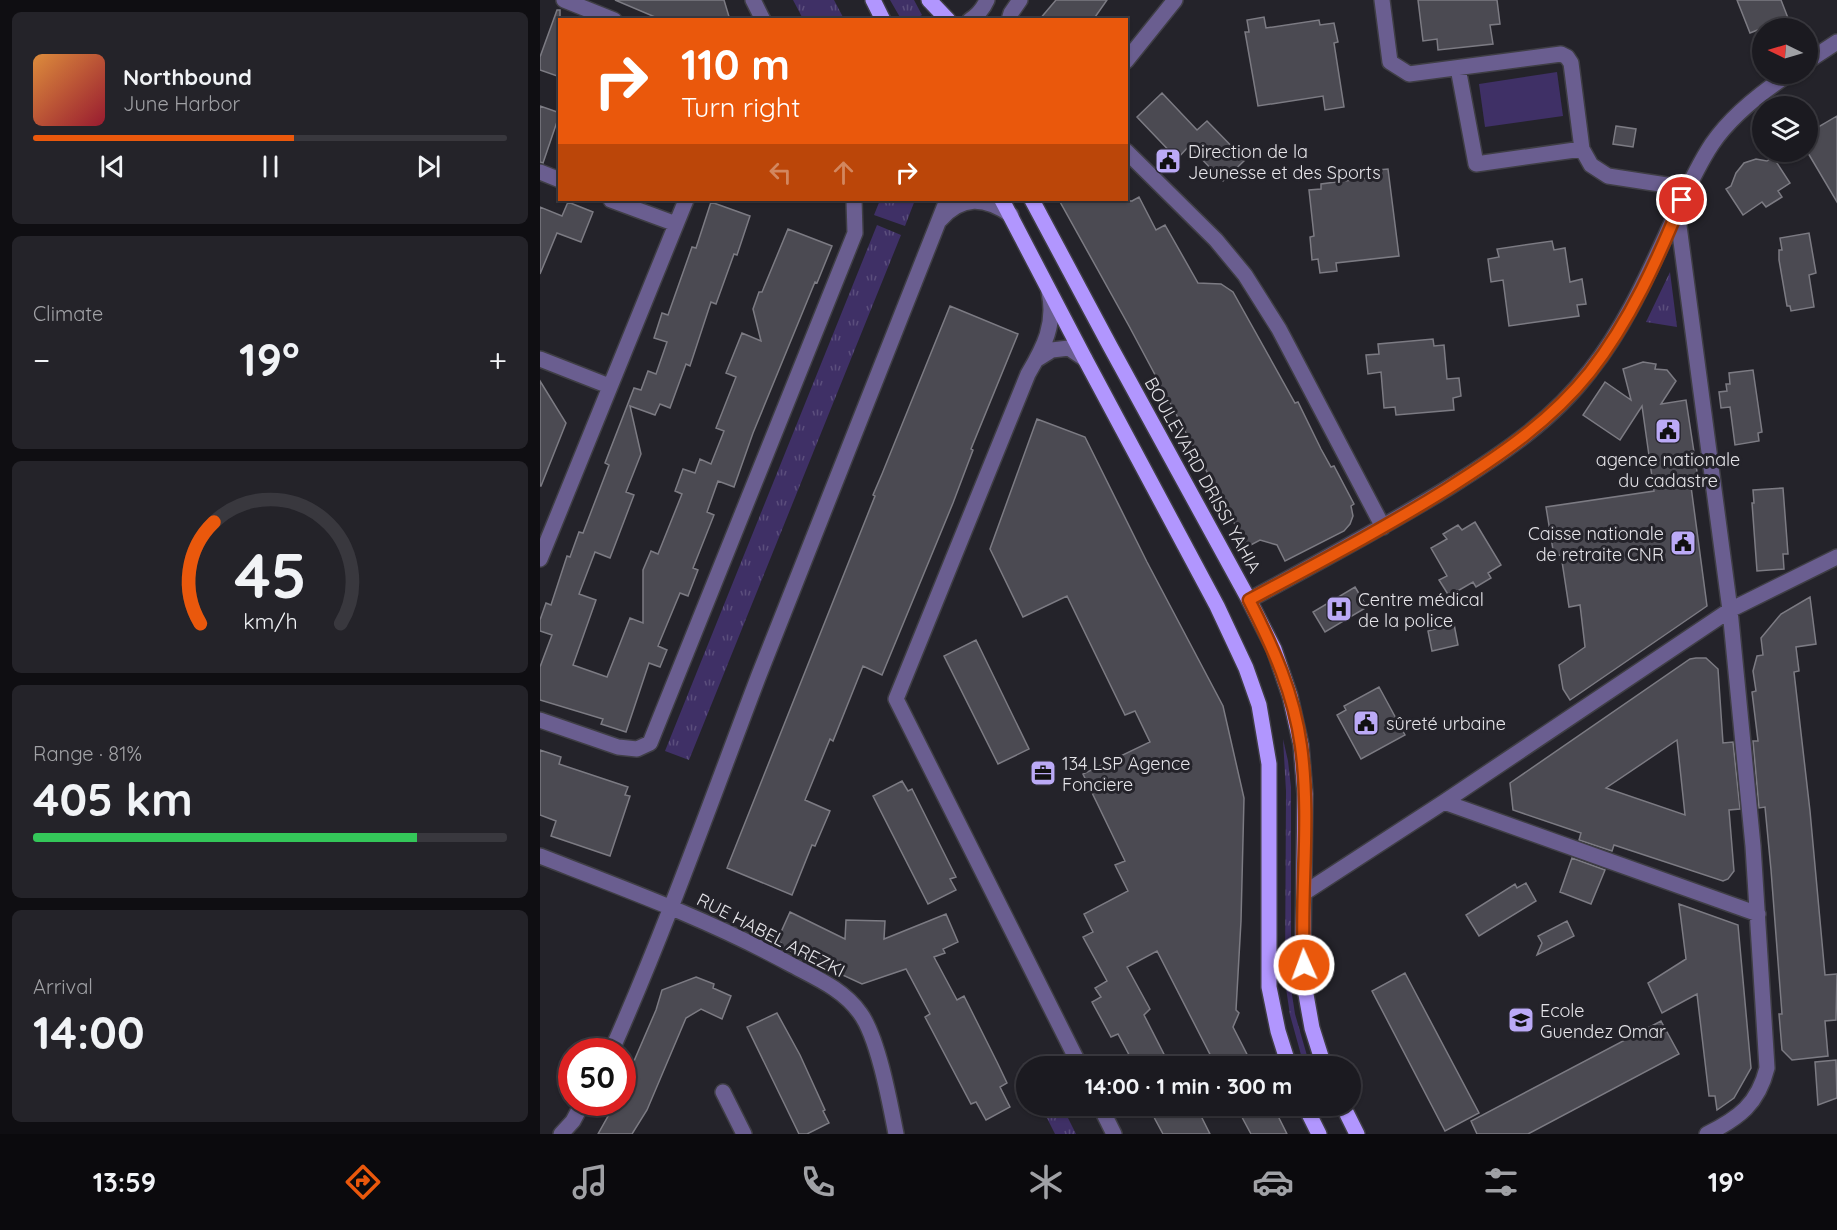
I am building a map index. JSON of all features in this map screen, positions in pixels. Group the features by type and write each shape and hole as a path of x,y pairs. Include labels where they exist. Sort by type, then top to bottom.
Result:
{"main road":[{"path":"873,0 882,18"},
{"path":"929,0 946,18"},
{"path":"1003,201 1216,606 1246,668 1259,705 1269,764 1269,987 1286,1056"},
{"name":"BOULEVARD DRISSI YAHIA","path":"1033,201 1249,600 1274,649 1290,696 1301,745 1305,794 1302,942 1305,989 1312,1028 1321,1056"},
{"path":"1310,1116 1319,1134"},
{"path":"1348,1116 1357,1134"}],"street":[{"path":"564,0 609,18"},
{"path":"753,0 761,18"},
{"path":"972,18 984,8 987,0"},
{"path":"1010,18 1020,0"},
{"path":"1128,59 1175,0"},
{"path":"1382,0 1390,62 1409,74 1561,54 1567,57 1571,63 1582,149 1591,165 1608,176 1686,188"},
{"path":"1818,54 1837,42"},
{"path":"1458,68 1476,164 1582,149"},
{"path":"1249,600 1383,526 1494,458 1530,433 1567,398 1590,372 1630,310 1686,188 1713,142 1740,112 1776,84"},
{"path":"1128,153 1216,240 1245,275 1279,329 1383,526"},
{"path":"540,172 558,179"},
{"path":"614,201 676,224"},
{"path":"540,559 544,537 686,201"},
{"path":"540,720 618,747 637,749 650,743 855,233 854,201"},
{"path":"617,1038 672,907 823,509 947,201"},
{"path":"938,223 947,212 961,204 976,201 986,201 1011,215"},
{"path":"1677,211 1730,610 1758,914 1767,1068 1763,1085 1754,1100 1739,1116 1707,1134"},
{"path":"1047,286 1053,309 1052,320 896,699 1075,1056"},
{"path":"1036,360 1052,350 1069,348 1084,359"},
{"path":"540,359 609,386"},
{"path":"1304,893 1730,610 1837,557"},
{"path":"1444,802 1758,914"},
{"name":"RUE HABEL AREZKI","path":"540,856 723,929 830,985 850,1000 862,1014 872,1036 897,1134"},
{"path":"723,1092 744,1134"},
{"path":"561,1134 576,1116"},
{"path":"1105,1116 1114,1134"}],"green space":[{"path":"793,0 834,0 843,18 802,18"},
{"path":"890,0 914,0 922,15 917,18 900,18"},
{"path":"1557,72 1563,116 1485,127 1479,84"},
{"path":"880,201 915,201 905,226 874,215"},
{"path":"877,225 901,235 689,760 665,751"},
{"path":"1670,272 1677,327 1646,322"},
{"path":"1283,739 1291,787 1291,978 1285,978 1286,791"},
{"path":"1286,988 1291,988 1295,1014 1307,1056 1301,1056 1290,1015"},
{"path":"1046,1116 1067,1116 1076,1134 1055,1134"}],"building":[{"path":"615,0 724,0 729,18 657,18"},
{"path":"1056,0 1107,0 1094,18 1041,18"},
{"path":"1418,0 1497,0 1500,24 1490,25 1493,44 1438,50 1437,39 1423,41"},
{"path":"1737,0 1781,0 1788,18 1752,18 1752,32 1750,33"},
{"path":"557,10 560,10 558,76 540,70 540,57"},
{"path":"1264,17 1266,28 1319,20 1320,25 1334,23 1338,42 1334,43 1344,107 1325,110 1323,96 1258,106 1245,32 1249,32 1247,20"},
{"path":"1162,93 1197,130 1207,121 1245,160 1223,181 1189,146 1177,159 1137,117"},
{"path":"540,106 558,112 558,119 543,163 540,162"},
{"path":"1837,116 1837,202 1813,162 1818,162 1818,127"},
{"path":"1616,126 1636,129 1633,147 1613,144"},
{"path":"1752,160 1776,162 1790,183 1778,191 1782,197 1766,207 1762,202 1743,215 1726,189 1731,186 1736,173 1744,163"},
{"path":"1388,169 1399,256 1336,263 1337,271 1320,273 1318,259 1312,260 1310,237 1314,236 1309,190 1321,189 1321,184 1367,178 1366,171"},
{"path":"1139,197 1156,230 1165,225 1198,283 1221,284 1233,292 1295,403 1298,402 1321,449 1331,467 1334,466 1354,504 1351,506 1353,516 1344,531 1285,561 1277,545 1260,540 1247,547 1060,201 1132,201"},
{"path":"568,202 593,212 581,242 557,233 540,274 540,207 562,216"},
{"path":"711,202 750,216 737,255 734,254 716,304 711,302 690,366 686,364 670,408 660,404 655,415 630,406 641,454 626,492 634,495 610,558 595,552 579,594 596,600 573,665 607,677 630,618 643,623 643,570 651,551 658,554 682,494 675,491 683,469 695,473 700,459 711,464 724,431 716,428 736,377 726,373 742,333 761,341 753,309 788,229 832,246 753,433 734,487 718,481 707,512 714,515 693,568 698,570 688,596 680,593 658,646 667,650 660,667 649,663 626,732 601,724 603,719 540,700 540,667 552,635 540,631 540,620 546,603 551,605 567,556 570,557 579,532 583,533 609,465 605,463 634,388 641,390 648,371 656,374 667,342 654,338 662,313 668,315 692,247 696,248"},
{"path":"1809,233 1816,273 1809,275 1814,307 1791,311 1790,306 1787,306 1779,260 1779,250 1782,250 1780,238"},
{"path":"1552,241 1554,250 1565,248 1570,282 1582,279 1586,304 1577,305 1579,316 1509,326 1503,280 1491,282 1488,259 1499,257 1497,249"},
{"path":"950,306 1018,334 971,449 973,450 953,503 882,675 863,666 833,741 830,739 805,800 830,811 815,846 812,845 792,895 727,868 875,496 873,495"},
{"path":"1433,339 1434,346 1444,345 1447,379 1459,378 1461,396 1453,398 1454,410 1396,415 1395,407 1384,408 1381,372 1368,374 1366,355 1379,354 1378,344"},
{"path":"1643,362 1656,364 1655,369 1667,370 1676,381 1661,404 1686,400 1698,478 1690,479 1707,606 1570,700 1563,689 1559,665 1585,647 1580,605 1569,607 1561,555 1554,556 1546,507 1654,491 1642,406 1620,440 1583,415 1605,382 1631,400 1623,369"},
{"path":"1753,370 1762,432 1758,433 1759,441 1735,445 1730,407 1721,408 1719,392 1727,391 1726,384 1730,384 1729,373"},
{"path":"540,381 566,423 541,486 540,486"},
{"path":"1037,419 1085,437 1147,562 1223,706 1244,798 1236,1010 1239,1013 1233,1027 1248,1056 1211,1056 1157,951 1127,967 1150,1009 1144,1015 1165,1056 1130,1056 1118,1034 1111,1037 1092,1002 1101,997 1095,988 1107,981 1083,937 1093,932 1084,914 1128,891 1115,865 1125,861 1083,774 1150,742 1135,711 1125,715 1067,596 1023,617 990,549"},
{"path":"1783,488 1788,554 1783,554 1784,569 1757,571 1753,490"},
{"path":"1475,522 1501,565 1488,573 1491,578 1476,587 1473,582 1449,596 1439,580 1447,576 1431,548 1447,539 1443,534 1458,525 1462,530"},
{"name":"Centre médical de la police","path":"1355,587 1367,607 1325,632 1313,612"},
{"path":"1810,597 1816,644 1796,647 1799,671 1794,672 1825,975 1837,974 1836,1020 1825,1021 1828,1056 1792,1060 1782,1050 1779,1014 1782,1014 1771,870 1765,807 1759,808 1753,741 1758,741 1752,692 1756,691 1753,671 1757,656 1763,655 1761,638 1781,614"},
{"path":"1454,624 1458,645 1432,651 1428,631"},
{"path":"976,640 1029,749 998,764 944,656"},
{"path":"1706,658 1718,669 1723,743 1733,742 1740,809 1729,810 1734,871 1728,879 1723,881 1614,845 1612,851 1579,840 1581,833 1513,810 1510,783 1690,659","holes":["1677,740 1685,815 1606,788"]},
{"name":"sûreté urbaine","path":"1379,687 1405,735 1361,759 1337,715 1346,710 1344,706"},
{"path":"540,750 561,757 559,764 628,787 625,795 630,796 610,856 551,836 556,821 540,815"},
{"path":"902,781 908,791 912,789 956,877 950,879 956,890 928,904 873,796"},
{"path":"1572,858 1605,870 1591,904 1560,892"},
{"path":"1526,883 1536,901 1479,936 1466,915 1515,884 1517,888"},
{"path":"1679,904 1738,925 1751,1068 1734,1098 1717,1110 1715,1096 1709,1096 1697,994 1662,1013 1648,983 1686,959"},
{"path":"790,912 845,939 846,920 885,921 884,939 946,914 958,942 943,949 945,953 934,957 957,1000 964,996 1007,1083 1000,1087 1010,1107 986,1120 976,1102 971,1104 925,1017 930,1014 906,969 862,984 780,946 781,943 777,941"},
{"path":"1567,921 1574,936 1537,955 1542,943 1538,936"},
{"path":"1405,973 1479,1113 1445,1131 1372,991"},
{"path":"696,977 714,984 713,988 731,996 722,1019 701,1009 686,1018 647,1110 632,1134 598,1134 608,1116 636,1116 636,1056 662,990"},
{"path":"777,1013 800,1055 829,1123 807,1134 799,1134 747,1027"},
{"path":"1661,1021 1679,1054 1528,1134 1477,1134 1471,1121"},
{"path":"1836,1060 1837,1098 1818,1105 1815,1062"},
{"path":"1153,1116 1201,1116 1210,1134 1163,1134"},
{"path":"1241,1116 1278,1116 1287,1134 1251,1134"}],"place":[{"name":"Direction de la Jeunesse et des Sports","path":"1168,161"},
{"name":"agence nationale du cadastre","path":"1668,431"},
{"name":"Caisse nationale de retraite CNR","path":"1683,543"},
{"name":"Centre médical de la police","path":"1339,609"},
{"name":"sûreté urbaine","path":"1366,723"},
{"name":"134 LSP Agence Fonciere","path":"1043,773"},
{"name":"Ecole Guendez Omar","path":"1521,1020"}],"route":[{"path":"1304,965 1302,942 1305,794 1301,745 1290,696 1274,649 1249,600 1425,502 1530,433 1567,398 1590,372 1609,345 1635,301 1682,200"}]}
